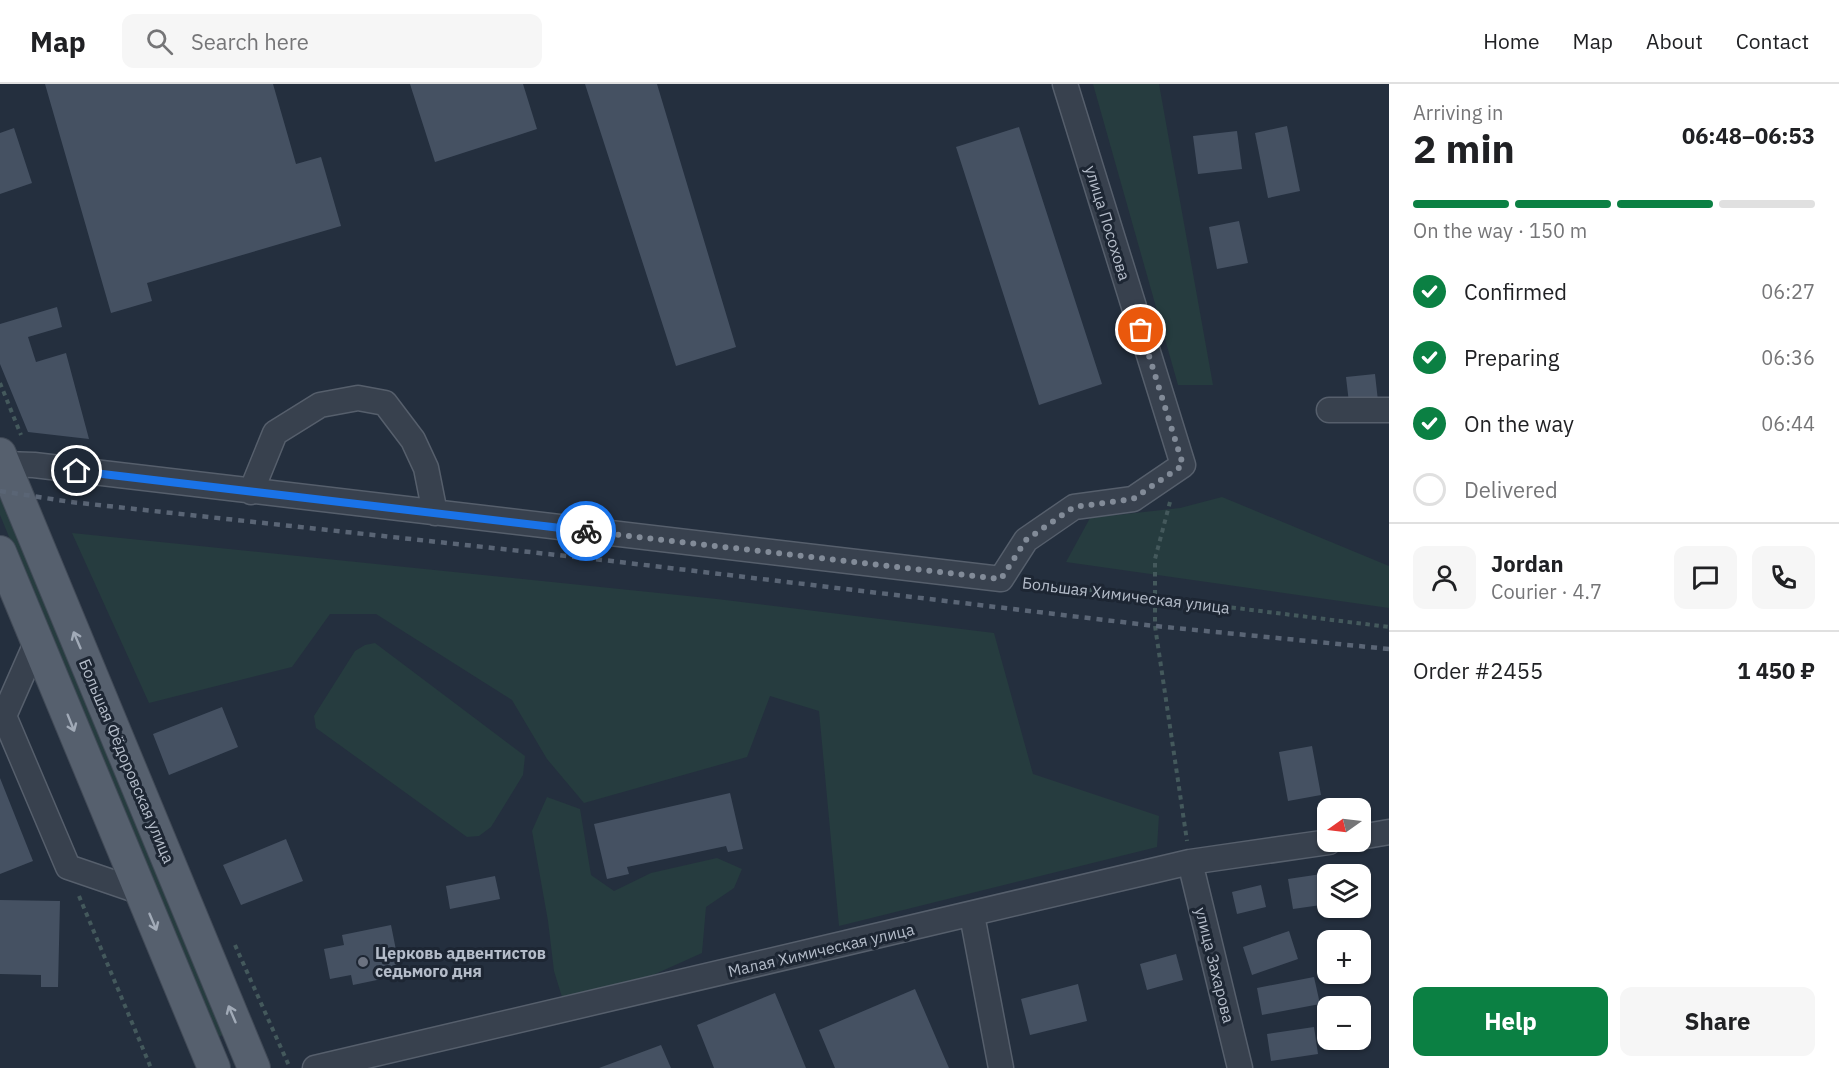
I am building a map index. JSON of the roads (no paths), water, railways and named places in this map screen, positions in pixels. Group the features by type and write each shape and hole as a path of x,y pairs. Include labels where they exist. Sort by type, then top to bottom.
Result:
{"main road":[{"name":"Большая Фёдоровская улица","path":"8,451 255,1068"},
{"path":"0,552 214,1068"}],"street":[{"name":"улица Посохова","path":"1001,579 1026,540 1074,507 1133,499 1183,465 1065,84"},
{"path":"251,492 275,433 320,405 358,398 385,403 413,440 426,468 435,513"},
{"path":"1329,410 1389,410"},
{"name":"Большая Химическая улица","path":"8,451 34,465 1001,579"},
{"path":"37,640 4,716 68,867 141,892"},
{"path":"1371,835 1389,832"},
{"name":"Малая Химическая улица","path":"315,1068 1190,862 1317,844"},
{"name":"улица Захарова","path":"1190,862 1240,1068"},
{"path":"972,915 1001,1068"}],"railway":[{"path":"0,491 71,502 603,560 1155,626 1389,649"}],"place":[{"name":"Церковь адвентистов седьмого дня","path":"363,962"}]}
